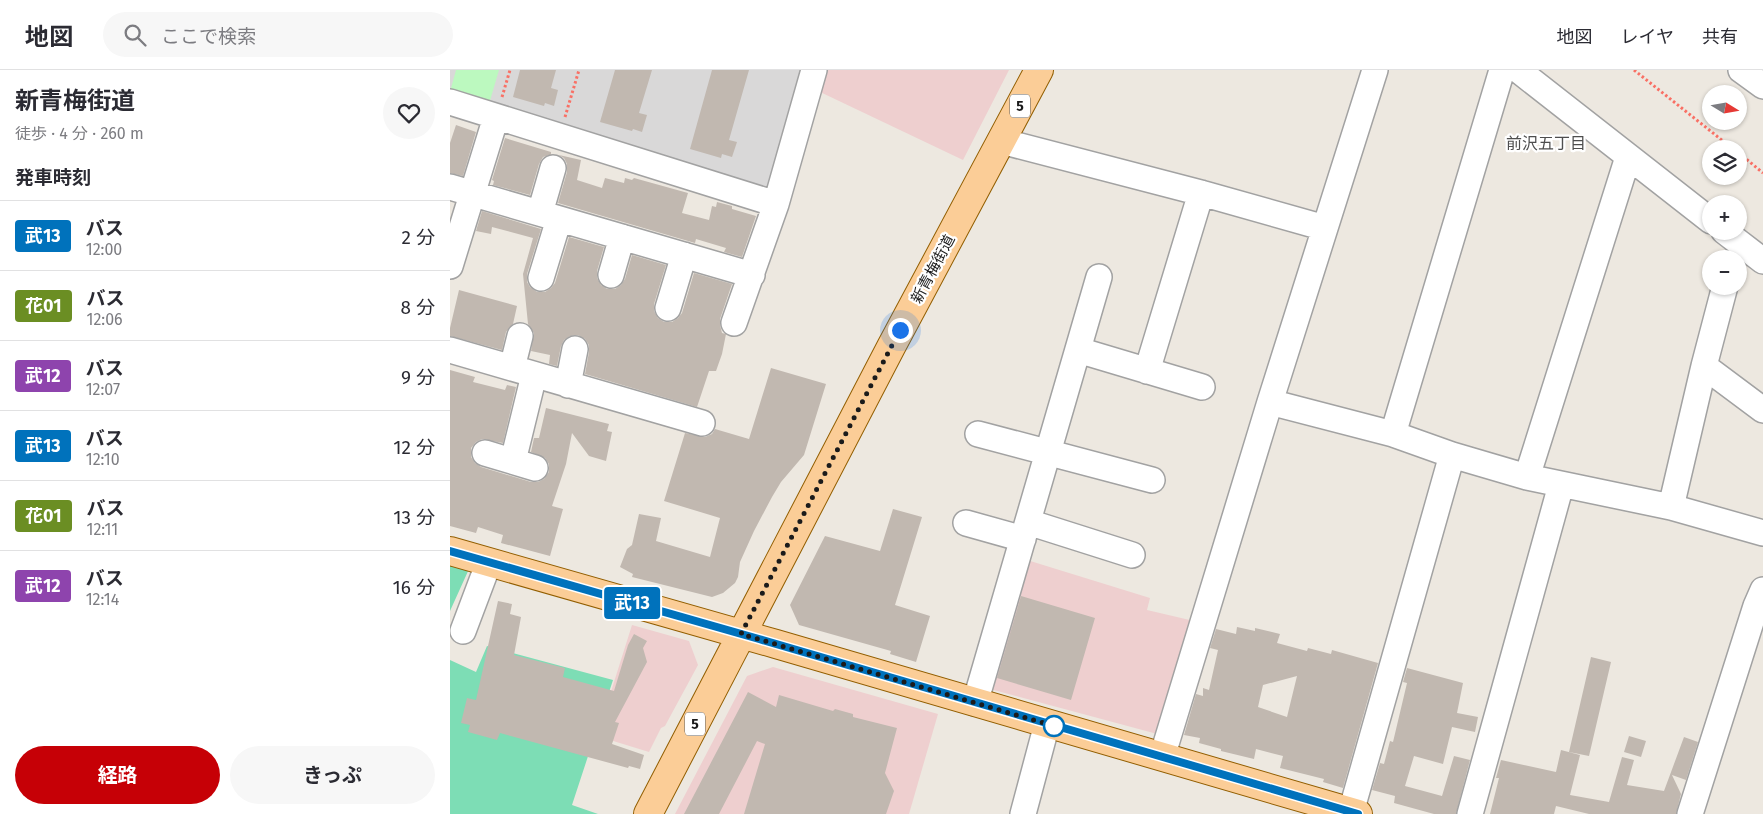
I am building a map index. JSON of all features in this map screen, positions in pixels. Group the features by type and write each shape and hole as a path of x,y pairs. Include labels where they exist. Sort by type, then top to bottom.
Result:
{"main road":[{"name":"新青梅街道","path":"648,814 891,347 1039,70"},
{"path":"450,551 1354,813"}],"street":[{"path":"734,323 776,204 814,70"},
{"path":"1162,757 1270,402 1375,70"},
{"path":"1394,434 1502,70"},
{"path":"1518,70 1702,214"},
{"path":"1741,70 1763,86"},
{"path":"450,102 776,204"},
{"path":"450,266 461,190 496,117"},
{"path":"1002,142 1325,228"},
{"path":"1527,477 1628,157"},
{"path":"541,278 550,216 553,168"},
{"path":"461,190 752,275"},
{"path":"1147,371 1201,194"},
{"path":"611,275 622,237"},
{"path":"1732,244 1763,261"},
{"path":"668,308 684,255"},
{"path":"975,703 1099,277"},
{"path":"1671,507 1704,366 1724,295"},
{"path":"485,453 524,465 523,372 520,336"},
{"path":"568,384 575,349"},
{"path":"450,350 702,423"},
{"path":"1078,350 1202,387"},
{"path":"1704,366 1763,410"},
{"path":"1270,402 1394,434 1452,455 1527,477 1671,507 1763,533"},
{"path":"978,434 1152,480"},
{"path":"1354,813 1452,455"},
{"path":"1470,814 1561,485"},
{"path":"966,523 1025,530 1132,555"},
{"path":"463,631 489,562"},
{"path":"1690,814 1756,606 1763,590"},
{"path":"1023,814 1047,724"}],"path":[{"path":"496,117 510,70"},
{"path":"559,137 579,70"},
{"path":"1634,70 1722,140"},
{"path":"1747,159 1763,172"}],"shaded area":[{"path":"450,70 802,70 768,194 450,93"},
{"path":"824,70 1009,70 963,160 818,91"},
{"path":"1027,560 1150,598 1147,610 1194,621 1161,735 986,688"},
{"path":"632,625 689,641 698,665 649,752 597,736"},
{"path":"773,667 938,714 909,814 675,814 747,676"}],"green space":[{"path":"456,70 499,70 489,104 450,92"},
{"path":"450,551 474,558 450,611"},
{"path":"487,646 613,680 572,805 598,814 450,814 450,660 476,672"}],"building":[{"path":"520,70 556,70 551,88 558,90 554,106 545,103 544,106 513,97"},
{"path":"615,70 652,70 639,113 647,115 642,132 600,122"},
{"path":"712,70 749,70 729,140 737,142 732,157 722,154 721,158 690,149"},
{"path":"456,125 476,132 463,176 450,173 450,143"},
{"path":"505,138 553,154 543,157 539,164 530,195 493,185 494,181 492,180"},
{"path":"559,155 581,160 577,180 602,188 605,178 624,183 625,178 632,180 634,178 688,193 682,213 709,220 712,206 716,207 717,202 732,206 732,209 756,216 742,257 724,252 726,248 696,239 695,243 558,203 567,172 567,164 564,158"},
{"path":"482,211 541,229 527,274 527,282 537,292 545,292 555,283 569,237 604,247 597,271 597,278 601,285 607,289 615,289 621,285 625,279 632,255 666,265 654,304 654,311 658,318 664,322 672,322 682,313 694,273 732,284 720,319 722,333 726,334 722,354 716,371 709,371 697,407 585,374 589,345 585,339 578,335 570,336 564,340 557,366 549,364 550,355 531,351 534,333 528,324 523,274 533,238 492,227 491,234 476,231"},
{"path":"459,290 517,306 513,324 506,332 502,350 450,336 450,328"},
{"path":"771,368 826,384 804,455 781,482 772,497 740,562 738,577 735,583 723,593 712,597 632,577 633,574 620,567 627,549 632,545 639,514 661,518 656,541 710,557 720,518 664,501 685,433 705,437 712,434 715,429 749,439"},
{"path":"450,370 475,377 473,382 505,390 507,385 516,387 503,443 482,439 471,448 471,457 481,467 531,482 538,482 544,479 549,472 549,464 545,458 531,452 534,438 539,438 546,408 609,424 607,431 612,432 606,461 589,456 572,433 566,464 552,506 563,509 550,556 501,543 503,535 478,527 476,533 450,526"},
{"path":"893,509 922,517 895,605 930,616 916,662 890,654 891,651 799,625 790,605 825,536 880,551"},
{"path":"1021,596 1095,618 1071,700 997,678"},
{"path":"498,601 512,604 510,614 521,617 514,655 565,668 563,677 614,691 628,645 634,634 647,641 643,648 647,662 615,722 619,723 612,744 644,755 640,769 629,766 628,768 500,733 497,740 468,732 470,725 461,723 467,698 476,700"},
{"path":"1237,627 1255,631 1255,628 1280,634 1277,643 1307,651 1308,648 1331,654 1332,650 1378,663 1343,788 1323,782 1324,779 1280,768 1283,756 1256,749 1254,759 1221,751 1221,749 1199,743 1200,738 1184,735 1196,694 1203,696 1203,688 1209,690 1218,650 1210,648 1216,629 1236,634","holes":["1297,676 1287,717 1258,707 1263,685"]},
{"path":"1591,657 1611,662 1589,756 1569,752"},
{"path":"1407,668 1463,683 1457,713 1478,717 1475,732 1452,727 1443,764 1414,756 1405,786 1442,796 1454,756 1470,760 1456,814 1434,814 1394,803 1395,796 1372,790 1380,763 1384,764 1390,741 1393,742 1407,683 1403,682"},
{"path":"748,692 776,707 779,695 833,711 835,709 853,714 853,717 897,728 885,773 894,791 886,814 744,814 765,744 757,741 719,814 684,814"},
{"path":"1629,736 1646,741 1641,757 1624,752"},
{"path":"1684,737 1698,742 1686,780 1672,775 1681,794 1676,814 1589,814 1556,806 1554,814 1490,814 1499,778 1496,778 1501,760 1556,772 1561,750 1580,755 1570,795 1609,802 1622,757 1634,760 1627,785 1664,791"}],"bus line":[{"name":"武13","path":"450,551 1358,814"}],"district":[{"name":"前沢五丁目","path":"1546,143"}],"route":[{"path":"900,330 741,634 1054,726"}]}
